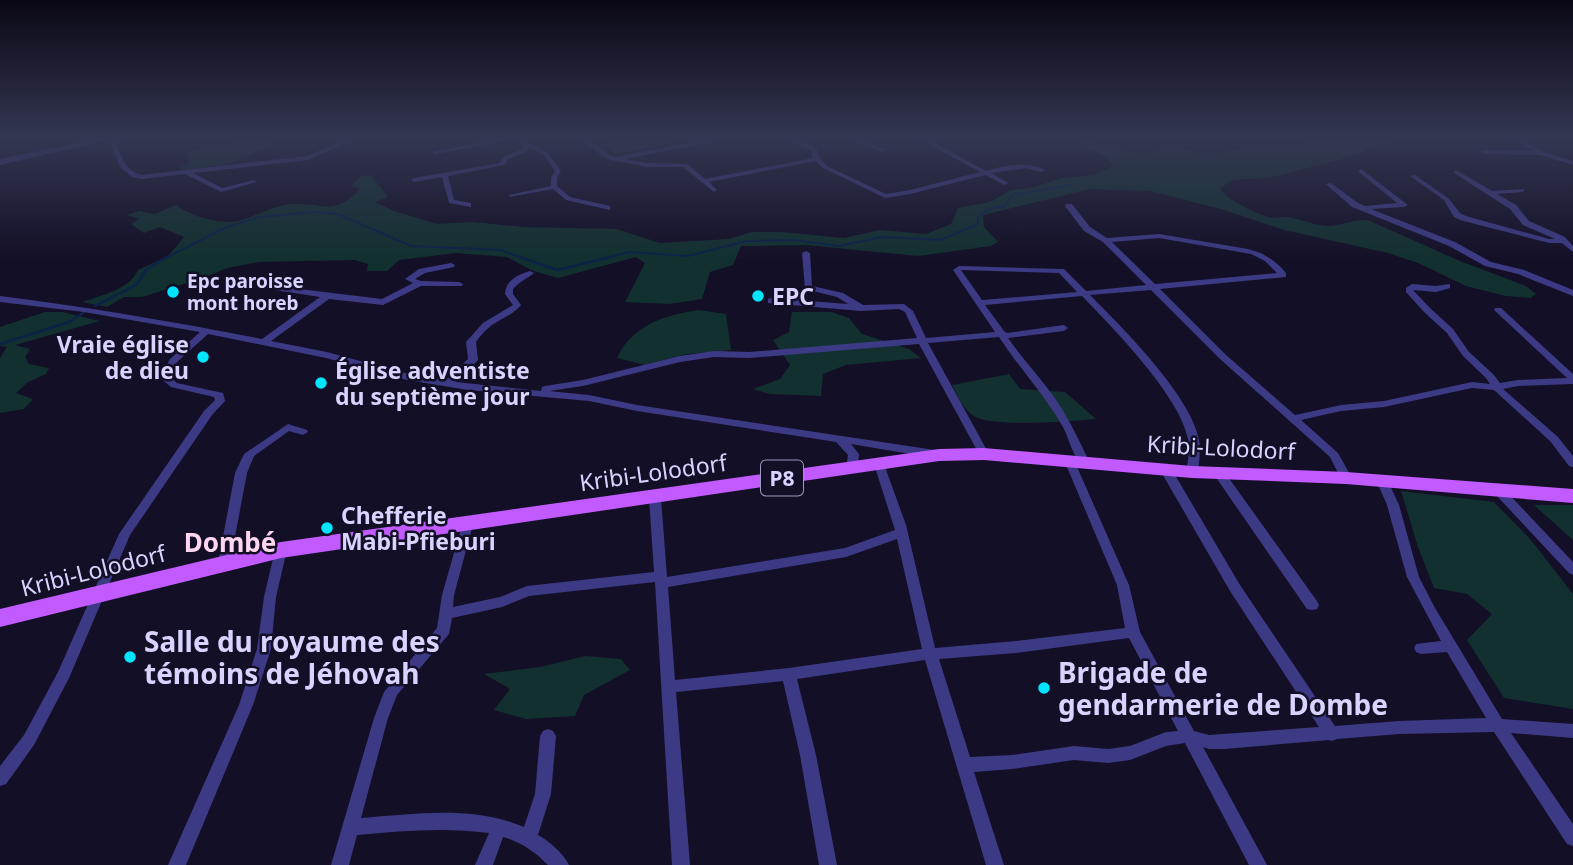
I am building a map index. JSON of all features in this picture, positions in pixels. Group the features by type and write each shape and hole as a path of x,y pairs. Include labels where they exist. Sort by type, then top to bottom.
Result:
{"main road":[{"name":"Kribi-Lolodorf","path":"0,618 281,550 939,455 984,454 1077,460 1192,472 1346,478 1573,496"}],"street":[{"path":"200,179 221,190 254,182"},
{"path":"446,179 452,202 468,205"},
{"path":"554,179 554,187"},
{"path":"704,181 712,179"},
{"path":"851,179 885,196 959,179"},
{"path":"996,179 1004,183"},
{"path":"1359,207 1404,205 1372,179"},
{"path":"1418,179 1446,199 1457,215 1463,218 1549,241 1567,240"},
{"path":"1469,179 1514,208 1526,223 1567,240 1573,250"},
{"path":"704,181 714,190"},
{"path":"1329,184 1359,207 1452,244 1488,264 1521,272 1573,293"},
{"path":"511,195 554,187 571,200 607,208"},
{"path":"1491,193 1522,190"},
{"path":"1069,206 1087,229 1106,240 1223,357 1334,455 1346,478"},
{"path":"981,303 1283,275 1276,265 1261,255 1248,251 1159,236 1106,240"},
{"path":"806,253 808,287 840,295 861,307"},
{"path":"452,265 422,271 409,279 420,283 459,284"},
{"path":"1192,472 1195,456 1192,434 1174,398 1128,342 1059,270 959,268 1021,363 1047,394 1068,427 1077,460 1123,584 1133,632 1258,865"},
{"path":"447,383 473,360 471,342 478,332 517,305 509,294 509,288 519,278 530,273"},
{"path":"261,286 383,302 420,283"},
{"path":"1447,286 1436,289 1412,286 1409,290 1426,310 1450,331 1466,354 1490,376 1496,387 1554,439 1573,463"},
{"path":"264,342 327,296"},
{"path":"0,299 90,310 264,342 327,355 407,377 532,391 939,455"},
{"path":"771,302 905,307 984,454"},
{"path":"1498,310 1573,380"},
{"path":"532,391 583,383 680,359 714,354 749,355 1064,328"},
{"path":"0,779 29,740 64,674 125,534 208,414 220,401 219,395 173,385 166,378 173,361 206,331"},
{"path":"1293,419 1341,408 1384,404 1472,385 1496,387 1573,380"},
{"path":"225,563 235,494 249,454 288,426 303,432"},
{"path":"837,437 854,454 852,468"},
{"path":"879,464 901,533 930,654 995,865"},
{"path":"1166,470 1235,588 1332,734"},
{"path":"1219,473 1312,605"},
{"path":"1383,482 1393,505 1413,577 1448,646 1573,838"},
{"path":"1500,492 1573,570"},
{"path":"655,498 681,865"},
{"path":"340,865 381,718 391,692 441,635 447,614 448,595 468,522"},
{"path":"447,614 502,602 527,591 662,580 846,552 901,533"},
{"path":"177,865 246,705 264,649 270,597 281,550"},
{"path":"669,687 1133,632"},
{"path":"1421,648 1448,646"},
{"path":"789,674 808,755 828,865"},
{"path":"963,765 1012,762 1074,753 1108,756 1130,753 1166,739 1189,736 1209,742 1225,742 1417,725 1498,723 1573,731"},
{"path":"528,839 543,794 548,736"},
{"path":"350,827 463,821 499,827 528,839 560,865"},
{"path":"484,865 499,827"}],"green space":[{"path":"358,179 374,179 388,197 375,202 394,211 437,224 473,222 524,227 616,229 660,243 729,239 752,232 844,238 880,230 926,234 951,224 958,208 990,202 1011,190 1031,188 1058,179 1244,179 1232,180 1220,189 1229,198 1260,214 1273,218 1289,217 1327,226 1359,220 1370,221 1460,261 1526,286 1536,294 1531,298 1506,296 1466,286 1418,263 1388,253 1284,230 1221,209 1150,191 1090,189 983,215 984,227 998,242 991,246 918,256 806,245 741,246 733,265 710,272 702,299 669,304 625,302 645,263 636,257 558,278 533,271 507,257 456,253 399,260 387,271 367,271 368,264 355,260 259,262 227,268 142,297 124,297 107,307 82,302 122,287 138,270 168,256 184,237 160,227 144,233 131,224 139,219 127,215 139,211 155,214 176,205 206,219 238,221 285,205 341,204 360,189 351,186"},
{"path":"698,310 726,314 731,350 687,354 645,365 617,358 631,337 651,324"},
{"path":"45,312 62,312 100,321 15,345 30,349 25,357 29,364 49,368 46,374 28,382 16,393 33,399 24,409 0,413 0,358 7,347 0,346 0,327"},
{"path":"792,312 831,312 849,318 862,334 909,349 921,358 846,365 823,374 821,396 770,394 753,389 780,379 790,365 773,340 789,332"},
{"path":"1009,374 1020,389 1065,392 1096,419 1033,423 984,420 967,410 952,385"},
{"path":"1401,491 1494,502 1531,540 1573,594 1573,709 1504,698 1467,640 1492,614 1467,594 1434,588"},
{"path":"1534,505 1573,505 1573,540"},
{"path":"585,656 621,659 630,670 584,695 575,716 526,719 494,710 510,689 484,674 540,667"}],"waterway":[{"path":"603,259 629,252 688,256 747,241 793,240 839,246 882,237 940,240 978,224 978,217 989,209 1005,206 1012,195 1071,185"},
{"path":"164,259 222,229 259,217 315,212 338,214 411,246 501,250 525,259"},
{"path":"95,306 136,285 147,269 167,257"},
{"path":"520,257 557,270 610,257"},
{"path":"0,344 69,322 86,311"}],"place":[{"name":"Epc paroisse mont horeb","path":"173,292"},
{"name":"EPC","path":"758,296"},
{"name":"Vraie église de dieu","path":"203,357"},
{"name":"Église adventiste du septième jour","path":"321,383"},
{"name":"Chefferie Mabi-Pfieburi","path":"327,528"},
{"name":"Salle du royaume des témoins de Jéhovah","path":"130,657"},
{"name":"Brigade de gendarmerie de Dombe","path":"1044,688"}],"district":[{"name":"Dombé","path":"230,542"}]}
